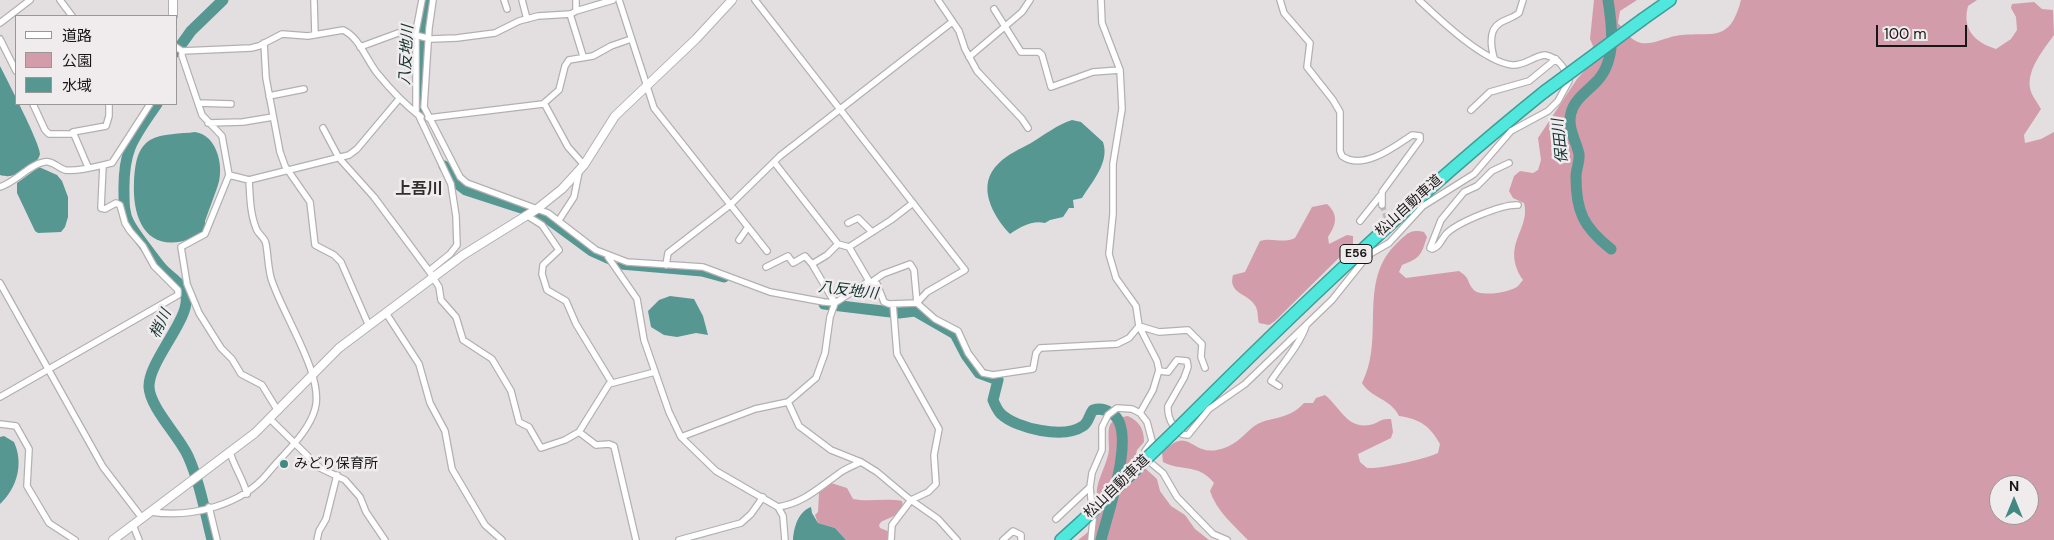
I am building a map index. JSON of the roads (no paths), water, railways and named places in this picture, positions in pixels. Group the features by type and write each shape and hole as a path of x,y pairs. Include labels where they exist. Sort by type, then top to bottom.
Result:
{"highway":[{"name":"松山自動車道","path":"1061,540 1179,427 1327,280 1378,234 1488,137 1544,92 1670,0"}],"street":[{"path":"0,23 30,0"},
{"path":"60,0 71,15"},
{"path":"173,0 173,15"},
{"path":"314,0 315,35"},
{"path":"113,540 230,452 270,419 312,373 339,348 386,313 431,274 456,245 456,216 451,184 417,114 416,35 422,0"},
{"path":"433,0 428,37 424,107 432,126 460,177 467,183 537,209 559,220 596,250 608,256 641,265 703,267 770,292 835,303"},
{"path":"504,0 507,9"},
{"path":"522,0 527,19"},
{"path":"576,0 576,11"},
{"path":"360,47 398,34 457,38 495,33 527,19 570,14 613,0"},
{"path":"620,0 654,108 766,251"},
{"path":"431,274 537,209 562,189 584,165 614,116 696,39 732,0"},
{"path":"755,0 965,270 927,292 917,304"},
{"path":"938,0 959,31 969,57 977,71 1022,119 1028,128"},
{"path":"969,57 1022,12 1030,0"},
{"path":"1101,0 1102,23 1120,70 1121,122 1112,164 1113,214 1109,254 1116,278 1136,306 1139,326 1157,361 1159,371 1153,390 1140,413"},
{"path":"1280,0 1284,13 1310,43 1307,61 1309,71 1338,106 1342,156 1350,159 1368,159 1396,146 1412,135 1420,136 1420,140 1360,221"},
{"path":"1159,371 1168,372 1177,360 1187,361 1187,370 1167,412 1169,420 1180,433 1188,435 1195,430 1209,409 1245,384 1332,300 1364,259 1396,237 1418,210 1474,174 1511,131 1543,114 1558,100 1569,81 1565,69 1556,59 1539,56 1528,62 1512,65 1494,58 1452,32 1436,13 1419,0"},
{"path":"1494,58 1491,43 1494,28 1498,24 1519,14 1523,0"},
{"path":"994,9 1021,52 1039,52 1042,55 1051,87 1093,72 1120,70"},
{"path":"570,14 583,56"},
{"path":"666,265 668,253 730,205 774,162 952,22"},
{"path":"178,48 182,51 251,48 282,34 315,35 343,30 352,36 376,71 399,99 432,126"},
{"path":"0,39 15,70"},
{"path":"428,118 544,103 559,90 566,63 583,56 593,56 612,46 632,40"},
{"path":"264,43 269,96 282,160 310,202 315,245 334,255 341,262 369,326"},
{"path":"182,51 202,115 222,136 229,175 208,230 202,237 188,242 182,247 187,284 199,312 221,348 232,359 241,374 262,385 278,411"},
{"path":"1472,110 1490,92 1529,81 1556,59"},
{"path":"269,96 304,89"},
{"path":"229,175 249,180 349,155 357,149 399,99"},
{"path":"198,103 231,104"},
{"path":"544,103 568,147 584,165"},
{"path":"33,105 45,130 49,134 73,134 78,130 106,126 109,116 109,105"},
{"path":"0,187 13,183 31,168 44,162 49,162 64,169 103,165 112,162 149,105"},
{"path":"208,123 243,122 273,117"},
{"path":"323,128 339,158 374,197 431,274 439,287 441,300 456,317 463,340 492,359 511,391 520,422 529,427 541,448 566,440 578,432 612,383 655,372"},
{"path":"73,134 88,167"},
{"path":"774,162 838,244 849,247 871,281 877,284 884,302 917,304 935,319 958,331 968,353 979,370 994,375 1033,369 1036,353 1040,348 1117,344 1129,338 1139,326"},
{"path":"1509,162 1492,171 1477,186 1464,192 1441,220 1431,244 1432,250 1437,247 1448,232 1478,214 1493,212 1504,206 1518,205"},
{"path":"0,397 178,296 178,290 154,266 143,246 130,231 125,223 120,205 116,203 105,209 101,208 103,165"},
{"path":"559,220 576,190 578,172"},
{"path":"1470,189 1474,174"},
{"path":"151,512 184,513 206,508 247,494 258,486 310,423 316,408 312,373 271,277 266,244 256,229 251,210 249,180"},
{"path":"1380,196 1382,205"},
{"path":"849,247 871,231 891,220 913,203"},
{"path":"526,215 542,225 559,250 543,265 542,274 547,290 566,301 576,324 612,383"},
{"path":"848,222 858,218 871,231"},
{"path":"739,240 748,227"},
{"path":"1391,230 1396,237"},
{"path":"812,264 827,255 838,244"},
{"path":"608,256 638,299 642,332 669,412 681,437 716,472 763,496 778,507 783,516 785,540"},
{"path":"766,267 788,256 792,263 805,256 812,264 835,303"},
{"path":"681,437 753,410 788,402 816,378 825,353 830,317 835,303 883,274 910,264 914,270 917,304"},
{"path":"0,283 103,467 142,518"},
{"path":"890,540 892,525 911,500 928,492 936,484 934,456 939,429 896,354 893,304"},
{"path":"386,313 419,364 430,403 445,431 452,468 486,525 502,540"},
{"path":"1280,386 1271,381 1295,345 1302,338 1307,324"},
{"path":"1139,326 1159,332 1188,330 1202,344 1201,357 1204,368"},
{"path":"788,402 796,422 804,430 831,450 862,462 911,500 925,508 948,528 957,540"},
{"path":"1091,540 1093,520 1090,487 1092,473 1102,450 1102,427 1108,415 1117,408 1132,409 1140,413 1150,431 1152,440 1145,451 1151,464 1163,473 1177,497 1212,534 1227,540"},
{"path":"270,419 320,468 345,480 360,497 366,512 385,540"},
{"path":"0,424 16,426 26,443 30,460 26,482 44,517 53,527 75,540"},
{"path":"578,432 596,446 609,444 614,446 636,540"},
{"path":"230,452 247,494"},
{"path":"778,507 790,505 808,498 838,474 862,462"},
{"path":"317,540 319,531 326,519 336,475"},
{"path":"1056,519 1090,487"},
{"path":"679,540 741,523 751,514 763,496"},
{"path":"206,508 217,540"},
{"path":"133,525 139,540"},
{"path":"1003,540 1014,531 1021,535 1021,540"}],"water":[{"path":"0,66 15,97 15,105 19,105 40,154 34,163 18,173 10,176 0,175"},
{"path":"1072,120 1081,122 1103,142 1105,149 1104,157 1099,172 1082,198 1073,200 1074,208 1069,208 1063,217 1045,223 1035,222 1010,234 998,218 989,200 987,190 992,172 1010,154 1056,127"},
{"path":"195,132 203,134 209,139 218,154 220,172 217,188 202,232 193,238 177,242 165,242 154,238 146,231 136,210 134,182 137,159 142,148 150,140 166,135"},
{"path":"39,167 57,175 62,181 68,197 68,217 65,227 61,232 38,233 35,231 17,193 17,183"},
{"path":"670,296 694,299 703,316 708,335 696,333 677,337 664,335 651,327 648,311 659,300"},
{"path":"4,436 14,442 17,450 18,467 15,483 0,504 0,437"},
{"path":"811,507 818,523 835,528 846,540 793,540 794,530 800,516"}],"waterway":[{"name":"梢川","path":"178,49 191,31 223,0"},
{"name":"八反地川","path":"420,112 420,46 427,0"},
{"name":"保田川","path":"1608,0 1612,31 1608,63 1597,81 1575,103 1570,123 1579,154 1576,189 1580,209 1588,226 1611,249"},
{"name":"梢川","path":"156,105 131,145 125,165 125,208 127,220 136,234 163,270 185,292 186,306 182,317 155,365 150,377 149,387 159,413 188,456 199,487 212,540"},
{"name":"八反地川","path":"444,166 454,181 466,190 543,215 592,251 621,264 702,271 724,277"},
{"name":"八反地川","path":"824,304 899,313 915,311 955,334 966,355 979,373 998,380 993,400 998,411 1018,424 1029,428 1064,432 1075,430 1087,423 1093,410 1102,409 1111,413 1119,421 1122,435 1122,453 1114,493 1101,540"}],"tunnel":[{"path":"1382,205 1390,227"}],"place":[{"name":"みどり保育所","path":"284,464"}],"district":[{"name":"上吾川","path":"419,190"}]}
